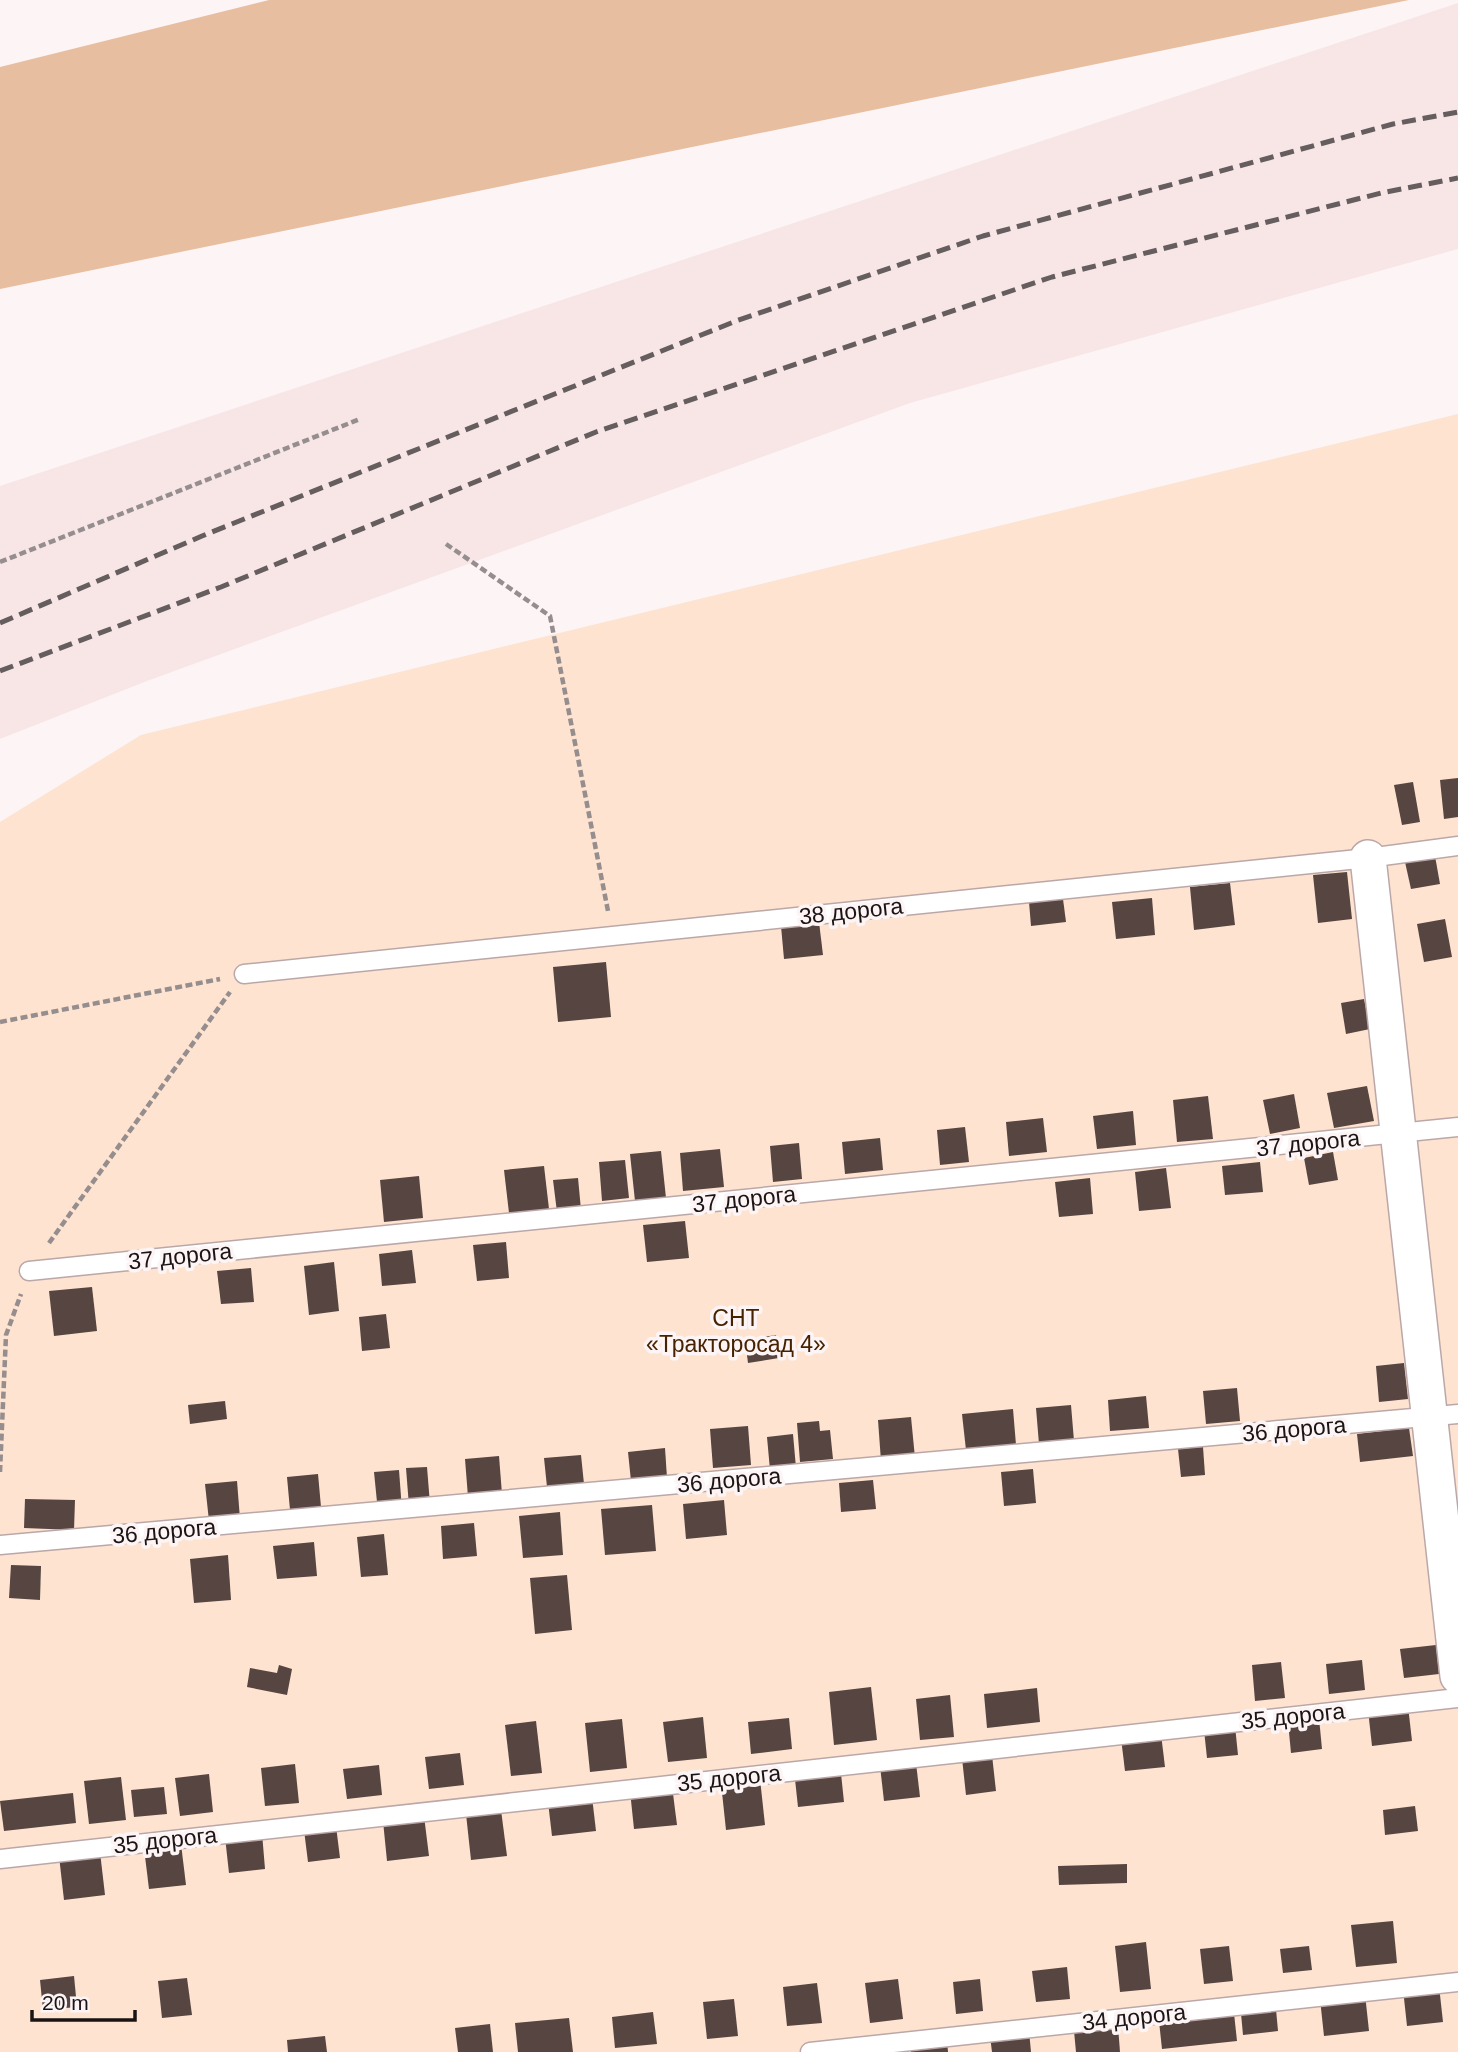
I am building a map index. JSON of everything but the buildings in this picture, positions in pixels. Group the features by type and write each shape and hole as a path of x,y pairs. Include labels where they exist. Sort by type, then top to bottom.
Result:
{"street":[{"path":"1368,858 1398,1133 1444,1415 1458,1676"}],"lane":[{"name":"38 дорога","path":"244,974 1368,858 1458,846"},
{"name":"37 дорога","path":"29,1272 1458,1127"},
{"name":"36 дорога","path":"0,1545 1444,1415"},
{"name":"35 дорога","path":"0,1859 1458,1698"},
{"name":"34 дорога","path":"810,2052 1458,1982"}],"path":[{"path":"0,562 360,419"},
{"path":"446,544 550,616 613,936"},
{"path":"0,1022 244,974"},
{"path":"0,1472 6,1335 29,1272 244,974"}],"shaded area":[{"path":"269,0 1409,0 0,289 0,67"},
{"path":"1458,3 1458,249 910,403 147,681 0,739 0,486"}],"green space":[{"name":"СНТ «Тракторосад 4»","path":"1458,414 1458,2052 0,2052 0,822 141,735"}],"railway":[{"path":"0,623 202,536 736,321 983,236 1393,124 1458,112"},
{"path":"0,671 221,587 596,432 1052,277 1381,193 1458,178"}]}
